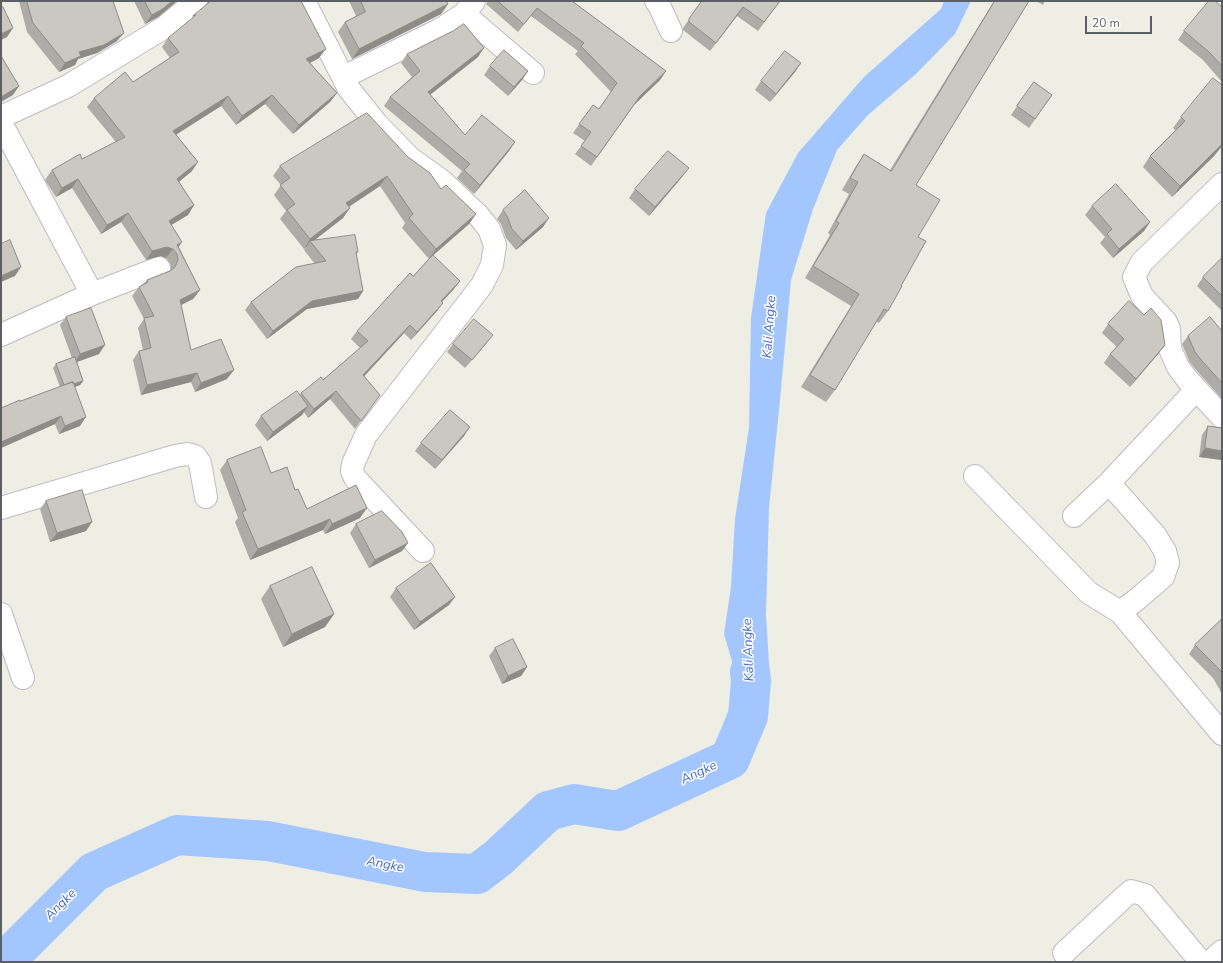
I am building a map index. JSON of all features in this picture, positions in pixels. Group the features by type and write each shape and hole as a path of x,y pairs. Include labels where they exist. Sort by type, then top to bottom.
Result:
{"street":[{"path":"1,116 68,86 165,27 196,1"},
{"path":"304,1 349,89 377,124 410,158 442,181 478,215 489,229 495,244 492,265 482,285 366,435 353,464 352,471 355,478 423,551"},
{"path":"660,2 671,31"},
{"path":"344,77 442,30 469,7 533,73"},
{"path":"1,123 92,294"},
{"path":"1222,184 1142,262 1134,278 1142,296 1166,322 1169,329 1170,348 1173,357 1186,379 1222,416"},
{"path":"1,336 92,294 159,268"},
{"path":"1074,516 1109,483 1196,390"},
{"path":"1,508 175,456 187,454 195,456 200,463 206,497"},
{"path":"975,476 1089,593 1120,612 1222,734"},
{"path":"1109,483 1155,535 1165,551 1168,563 1163,577 1120,612"},
{"path":"1,614 23,678"},
{"path":"1064,953 1131,892 1145,895 1201,962"},
{"path":"1210,962 1222,951"}],"water":[{"name":"Kali Angke","path":"944,1 971,1 955,34 917,73 868,115 837,150 813,209 791,280 769,507 766,615 770,680 763,728 732,723 738,682 724,634 731,587 735,519 749,428 751,318 766,213 798,153 864,77 941,9"}],"building":[{"path":"27,1 113,1 124,33 104,45 79,52 81,56 65,63 33,23"},
{"path":"145,1 172,1 152,15"},
{"path":"211,1 301,1 326,49 306,59 337,93 299,125 272,95 242,116 228,96 173,131 198,162 177,179 194,205 169,221 182,242 177,245 200,290 180,300 191,350 221,339 234,370 201,383 197,373 147,385 139,351 151,348 144,318 154,316 139,287 148,282 147,280 170,271 175,267 178,260 177,254 173,249 167,247 152,251 128,213 107,225 78,179 62,188 52,170 80,154 82,159 125,137 94,98 125,72 133,82 179,52 168,38"},
{"path":"361,1 446,1 448,4 359,49 345,22 365,12"},
{"path":"498,1 572,1 666,71 640,96 597,157 581,146 591,132 579,124 593,105 599,109 617,83 581,46 584,43 537,8 524,24"},
{"path":"702,1 780,1 764,22 743,7 716,43 689,22 689,19"},
{"path":"995,1 1029,1 916,185 940,200 918,237 926,241 888,311 884,309 835,390 810,375 859,294 813,266 839,223 836,221 858,182 850,178 864,154 891,171"},
{"path":"1209,1 1215,1 1222,7 1222,66 1209,52 1184,31"},
{"path":"3,7 13,28 1,34 1,8"},
{"path":"464,24 484,48 428,92 465,135 482,115 515,142 480,185 464,170 470,164 390,97 420,71 407,54"},
{"path":"504,50 528,71 514,87 490,66"},
{"path":"785,51 801,63 776,94 761,81"},
{"path":"1,56 19,86 1,97"},
{"path":"1213,78 1222,85 1222,144 1180,186 1150,156 1185,121 1181,117"},
{"path":"1034,82 1052,95 1035,119 1017,106"},
{"path":"367,113 408,157 430,173 441,189 446,185 476,214 436,249 409,218 413,214 387,176 346,203 350,208 310,239 287,210 295,204 280,185 290,178 280,166"},
{"path":"668,151 689,168 655,207 635,189"},
{"path":"1116,184 1150,222 1119,249 1107,234 1112,229 1092,206"},
{"path":"525,190 549,218 523,241 512,229 503,210"},
{"path":"355,235 358,252 356,252 363,291 312,301 273,331 251,302 296,267 326,261 310,241"},
{"path":"10,240 21,267 1,276 1,244"},
{"path":"433,255 460,281 441,301 443,303 417,332 410,325 363,375 380,395 361,421 336,391 314,409 301,393 321,377 323,380 368,341 357,331 410,273 413,276"},
{"path":"1222,258 1222,296 1203,277"},
{"path":"1129,301 1144,315 1151,308 1161,320 1165,345 1136,379 1110,354 1124,339 1108,324"},
{"path":"91,308 105,345 80,354 66,317"},
{"path":"1210,317 1222,331 1222,383 1195,352 1188,336"},
{"path":"474,319 493,335 472,360 453,344"},
{"path":"75,357 83,381 64,385 56,364"},
{"path":"73,382 86,417 65,426 61,416 1,442 1,408"},
{"path":"297,391 308,406 273,432 261,416"},
{"path":"450,410 470,427 442,460 421,443"},
{"path":"1208,426 1222,428 1222,451 1205,448"},
{"path":"261,447 271,473 287,467 295,490 298,489 307,509 356,485 367,508 332,524 330,519 258,549 242,512 246,510 227,460"},
{"path":"82,490 92,522 57,533 46,501"},
{"path":"382,511 402,532 408,543 375,560 356,524"},
{"path":"431,563 455,597 420,622 396,588"},
{"path":"312,567 334,614 292,634 270,586"},
{"path":"1222,619 1222,674 1219,669 1195,645"},
{"path":"513,639 527,667 508,676 495,648"}],"waterway":[{"name":"Angke","path":"4,962 94,872 177,835 268,841 425,872 477,874 498,858 548,811 574,804 618,811 730,759 748,716 751,681 750,672"}]}
